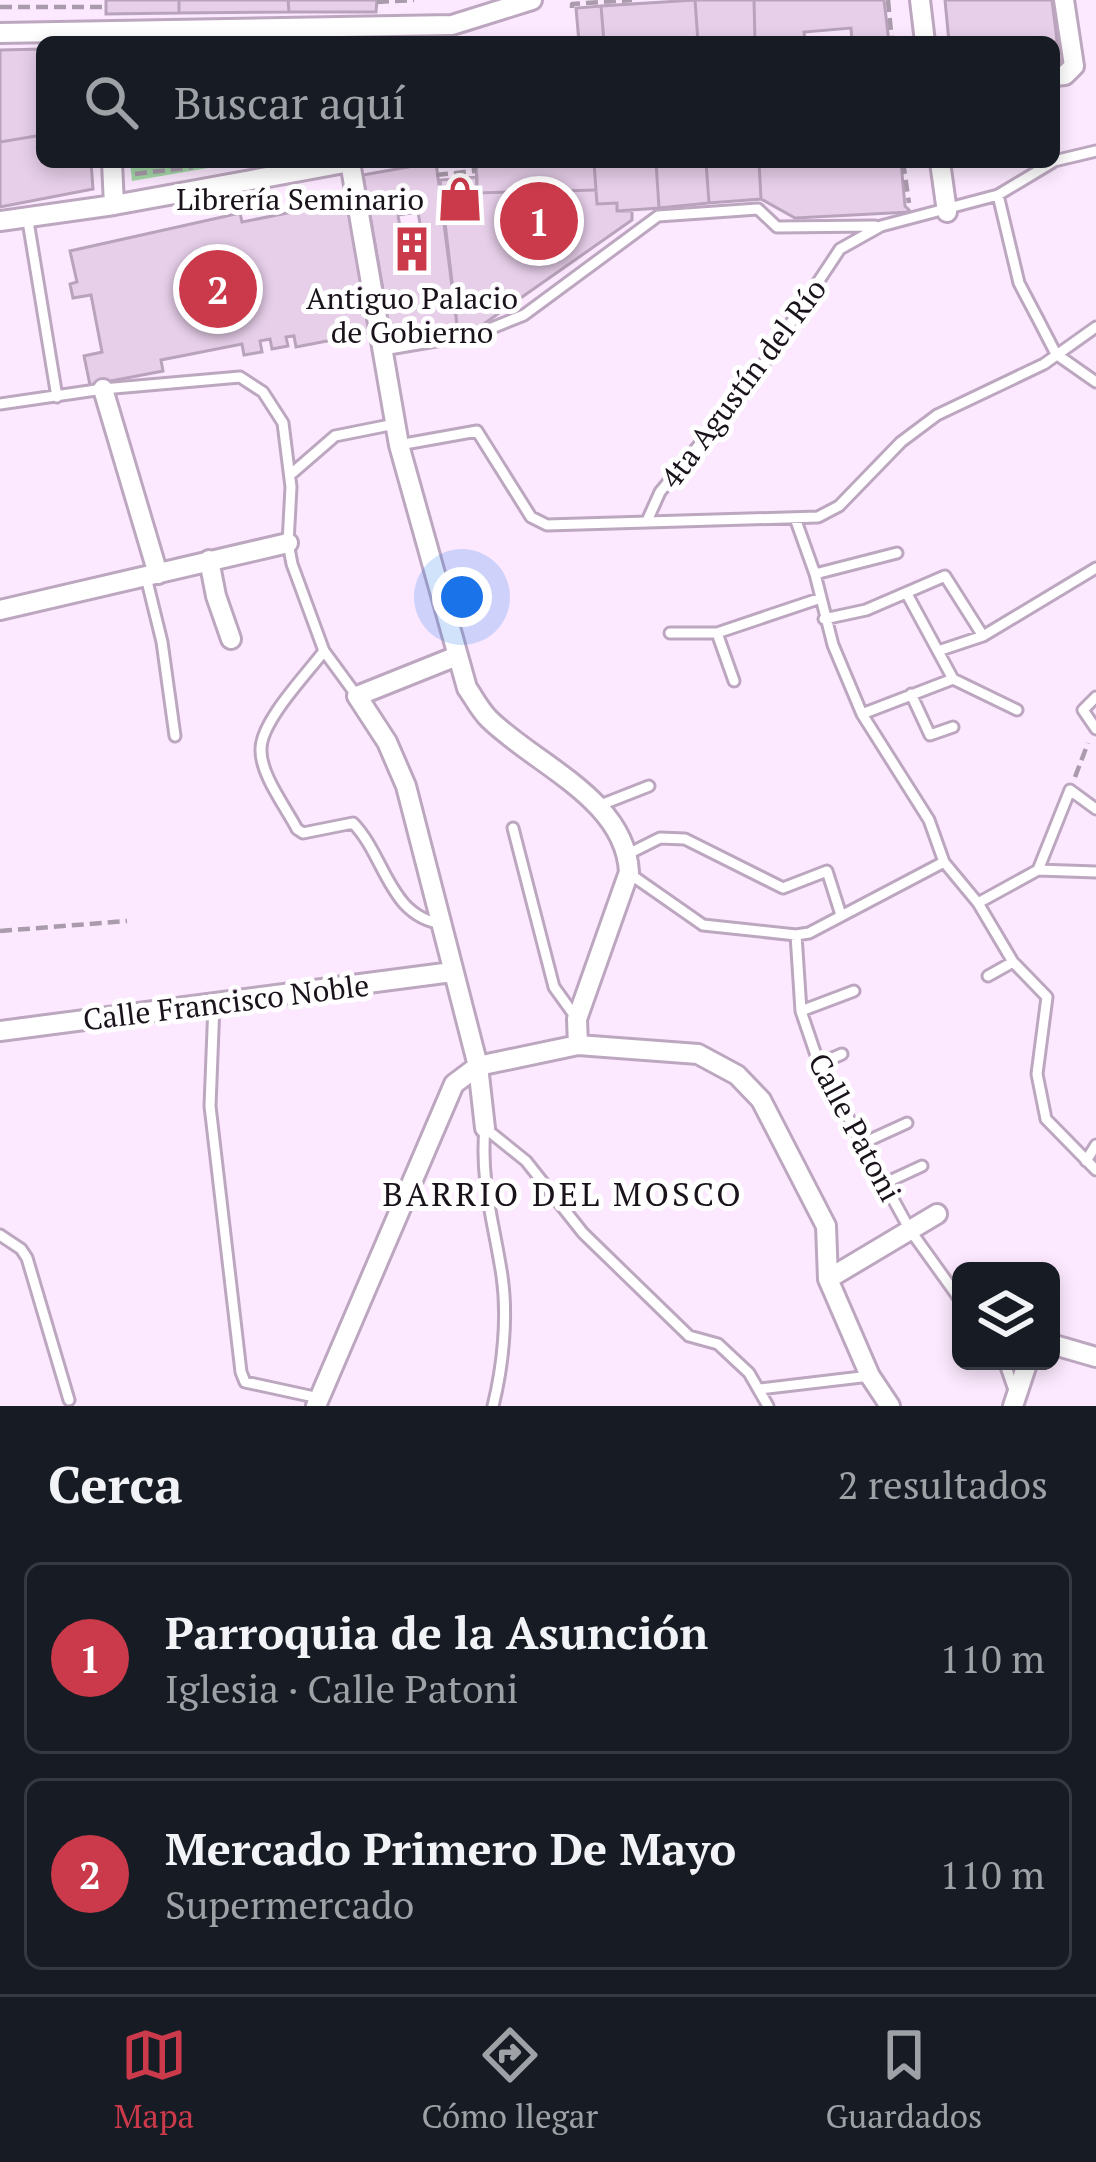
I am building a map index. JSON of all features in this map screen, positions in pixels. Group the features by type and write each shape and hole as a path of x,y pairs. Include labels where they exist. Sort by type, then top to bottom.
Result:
{"street":[{"path":"0,33 451,33 532,0"},
{"path":"920,0 925,36"},
{"path":"1060,76 1074,66 1064,0"},
{"path":"112,168 114,206"},
{"path":"0,221 114,206 318,168"},
{"path":"351,168 399,446 466,688 486,717 597,806 616,828 628,863 577,1019 578,1045"},
{"path":"941,168 947,212"},
{"path":"103,389 152,576"},
{"path":"0,610 288,543"},
{"path":"209,560 231,639"},
{"path":"457,656 357,696 387,742 406,786 478,1066 485,1127"},
{"name":"Calle Francisco Noble","path":"0,1031 452,972"},
{"path":"317,1402 454,1084 478,1066 578,1045 698,1054 737,1075 761,1100 826,1226 828,1280 870,1376 890,1406"},
{"path":"828,1280 937,1214"},
{"path":"1060,1347 1096,1358"},
{"path":"1015,1401 1025,1370"}],"lane":[{"name":"4ta Agustín del Río","path":"1060,160 1096,151"},
{"name":"4ta Agustín del Río","path":"399,446 477,431 537,523 647,520 660,492 753,380 840,249 881,226 998,195 1043,168"},
{"path":"998,195 1019,283 1056,354 1096,382"},
{"path":"383,350 476,334 524,315 658,216 758,209 777,226 881,226"},
{"path":"27,215 57,398"},
{"path":"647,520 818,517 839,506 901,442 937,415 1044,364 1096,327"},
{"path":"0,404 241,377 263,392 284,423 290,475 288,543 324,651 357,696"},
{"path":"290,475 335,436 395,424"},
{"path":"795,518 815,574 824,619 862,714 928,820 944,862 978,903 1013,962 1047,997 1037,1074 1046,1119 1096,1170"},
{"path":"815,574 897,553"},
{"path":"938,651 983,636 1096,568"},
{"path":"152,576 175,736"},
{"path":"824,619 907,594 944,577 983,636"},
{"path":"907,594 953,679 1017,710"},
{"path":"670,634 717,633 821,598"},
{"path":"717,633 734,681"},
{"path":"324,651 272,718 260,744 263,763 297,829 303,833 353,824 410,911 426,922 444,924"},
{"path":"862,714 953,679"},
{"path":"911,694 930,735 953,727"},
{"path":"1094,727 1083,710 1096,697"},
{"path":"597,806 649,786"},
{"path":"1038,870 1070,790 1096,809"},
{"path":"513,828 554,987 577,1019"},
{"path":"841,915 827,871 783,888 685,839 660,838 628,863 703,925 796,935 841,915 944,862"},
{"path":"978,903 1038,870 1096,872"},
{"name":"Calle Patoni","path":"796,935 801,1011 819,1064 910,1230 952,1288"},
{"path":"988,976 1013,962"},
{"path":"801,1011 854,991"},
{"path":"214,1004 210,1106 241,1372 245,1382 317,1402"},
{"path":"819,1064 842,1054"},
{"path":"861,1144 908,1123"},
{"path":"485,1127 526,1162 583,1233 689,1336 718,1344 760,1389 767,1406"},
{"path":"485,1127 482,1165 503,1281 502,1352 493,1406"},
{"path":"1086,1161 1096,1145"},
{"path":"884,1184 922,1166"},
{"path":"0,1235 27,1258 69,1400"},
{"path":"1006,1370 1015,1401"},
{"path":"760,1389 870,1376"}],"path":[{"path":"377,2 414,0"},
{"path":"572,8 572,4 632,0"},
{"path":"887,0 891,36"},
{"path":"0,7 106,7"},
{"path":"136,176 175,168"},
{"path":"436,175 474,168"},
{"path":"904,168 911,204"},
{"path":"1070,790 1094,727"},
{"path":"0,931 128,921"}],"green space":[{"path":"131,168 208,168 132,181"}],"building":[{"path":"106,0 179,0 179,13 106,14"},
{"path":"179,0 288,0 289,12 179,13"},
{"path":"288,0 377,0 376,12 289,12"},
{"path":"695,0 698,36 604,36 601,6"},
{"path":"695,0 754,0 755,36 698,36"},
{"path":"754,0 884,0 888,36 852,36 851,28 804,32 804,36 755,36"},
{"path":"945,0 1052,0 1056,36 948,36"},
{"path":"601,6 604,36 578,36 576,8"},
{"path":"36,49 36,136 0,142 0,50"},
{"path":"36,136 36,168 91,168 93,189 0,207 0,142"},
{"name":"Antiguo Palacio de Gobierno","path":"437,168 458,333 387,344 379,299 383,290 363,175","holes":["418,212 422,235 402,239 398,215"]},
{"path":"476,168 594,168 596,190 561,191 564,250 517,252 514,192 477,193"},
{"path":"594,168 656,168 659,208 617,211 617,203 597,204"},
{"path":"656,168 706,168 709,203 659,208"},
{"path":"706,168 759,168 761,199 709,203"},
{"path":"759,168 902,168 905,206 911,212 795,218 761,199"},
{"path":"477,177 477,193 514,192 517,252 564,250 561,191 596,190 597,204 617,203 617,211 632,211 632,220 475,330 458,333 440,180"},
{"path":"347,201 374,332 296,347 294,336 286,337 288,346 272,349 270,339 260,341 262,352 244,355 242,344 161,360 163,371 90,385 84,356 102,352 91,295 73,298 70,284 77,282 70,251 240,213 242,222"}],"place":[{"name":"Librería Seminario","path":"460,199"},
{"name":"Parroquia de la Asunción","path":"539,221"},
{"name":"Antiguo Palacio de Gobierno","path":"412,249"},
{"name":"Mercado Primero De Mayo","path":"218,289"}],"district":[{"name":"BARRIO DEL MOSCO","path":"563,1193"}]}
